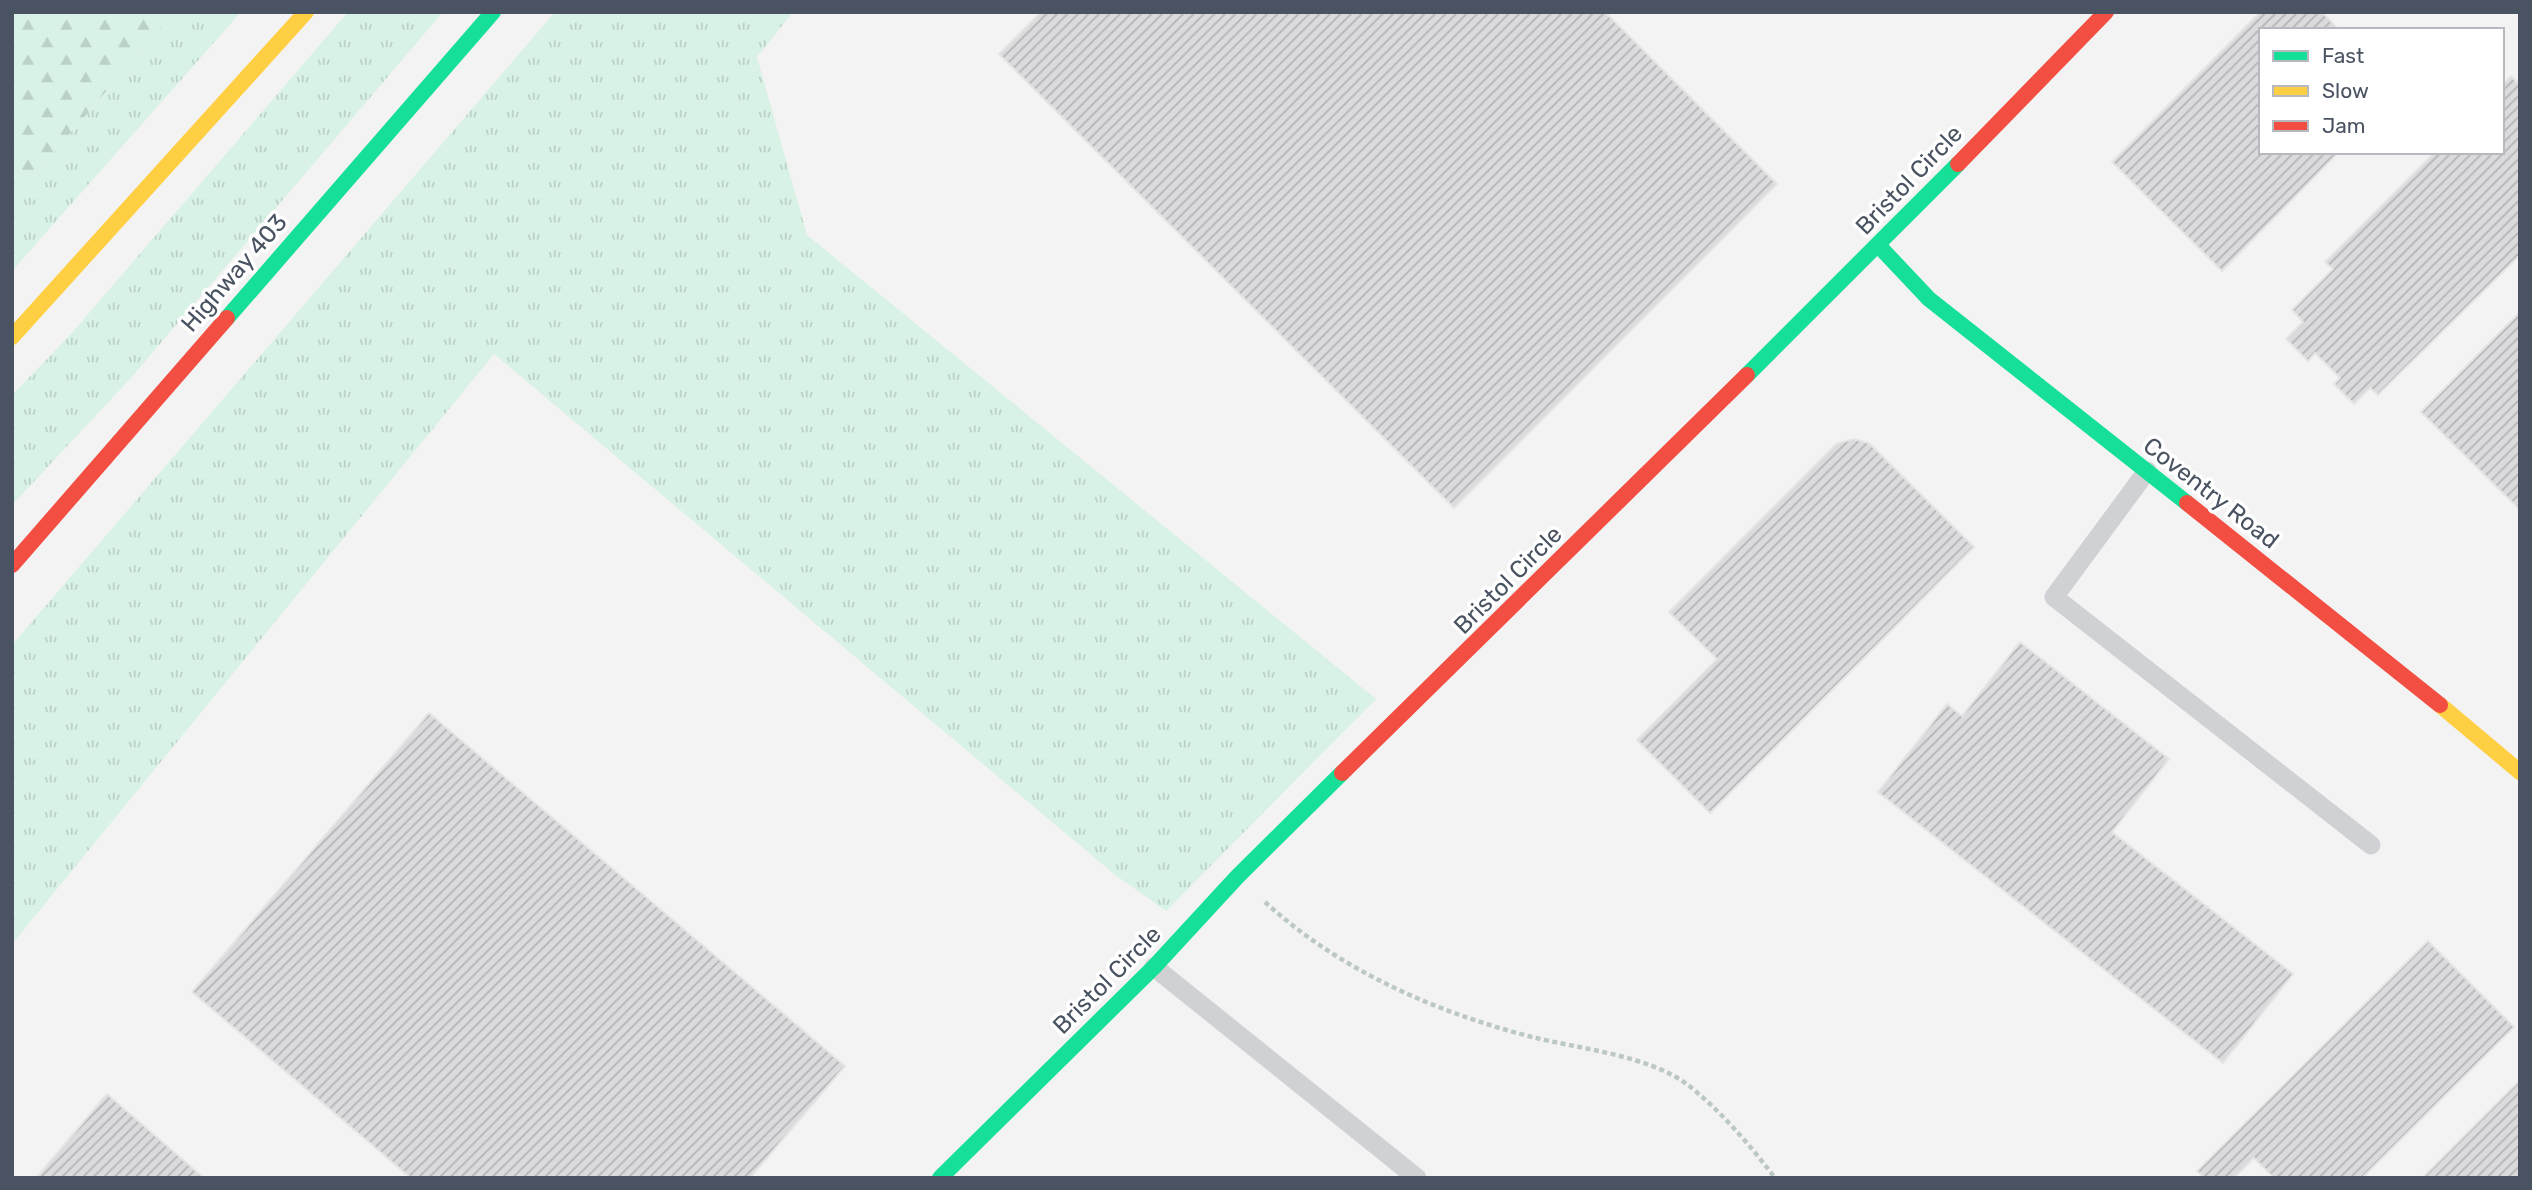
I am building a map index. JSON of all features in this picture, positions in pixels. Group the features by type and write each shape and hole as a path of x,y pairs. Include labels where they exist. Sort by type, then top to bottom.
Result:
{"main road":[{"path":"12,337 306,12"},
{"name":"Highway 403","path":"12,565 493,12"},
{"name":"Bristol Circle","path":"940,1178 1153,967 1237,877 1878,245 2106,12"},
{"name":"Coventry Road","path":"1878,245 1929,299 2520,772"}],"lane":[{"path":"2147,471 2054,597 2371,845"},
{"path":"1153,967 1417,1178"}],"path":[{"path":"1237,877 1297,932 1329,954 1415,997 1487,1025 1650,1065 1687,1085 1751,1147 1775,1178"}],"green space":[{"path":"12,12 174,12 32,178 12,165"},
{"path":"174,12 241,12 12,271 12,165 32,178"},
{"path":"348,12 443,12 130,379 12,505 12,395 71,334"},
{"path":"555,12 793,12 757,57 807,235 1376,699 1166,911 1114,874 494,354 12,944 12,645"}],"building":[{"path":"1041,12 1605,12 1777,184 1454,508 999,54"},
{"path":"2260,12 2322,12 2337,28 2259,28 2259,154 2337,154 2222,271 2112,162"},
{"path":"2511,76 2520,85 2520,255 2378,395 2370,388 2354,404 2334,384 2340,378 2315,353 2308,361 2286,339 2303,322 2292,310 2333,269 2325,262 2433,154 2504,154 2504,83"},
{"path":"2520,312 2520,508 2519,509 2421,412"},
{"path":"1853,439 1869,443 1974,547 1710,813 1637,740 1717,659 1669,612 1836,444"},
{"path":"2020,642 2169,759 2112,832 2293,974 2223,1063 1878,792 1947,704 1962,716"},
{"path":"429,713 845,1066 750,1178 411,1178 192,992"},
{"path":"2428,941 2514,1027 2362,1178 2274,1178 2254,1158 2234,1178 2204,1178 2197,1171"},
{"path":"2520,1080 2520,1178 2422,1178"},
{"path":"107,1094 204,1178 36,1178"}],"traffic: fast":[{"path":"227,318 493,12"},
{"path":"1747,375 1958,164"},
{"path":"1878,245 1929,299 2187,503"},
{"path":"940,1178 1154,967 1237,877 1342,773"}],"traffic: slow":[{"path":"12,337 306,12"},
{"path":"2440,705 2520,772"}],"traffic: jam":[{"path":"1958,164 2106,12"},
{"path":"12,565 227,318"},
{"path":"1342,773 1747,375"},
{"path":"2187,503 2440,705"}]}
